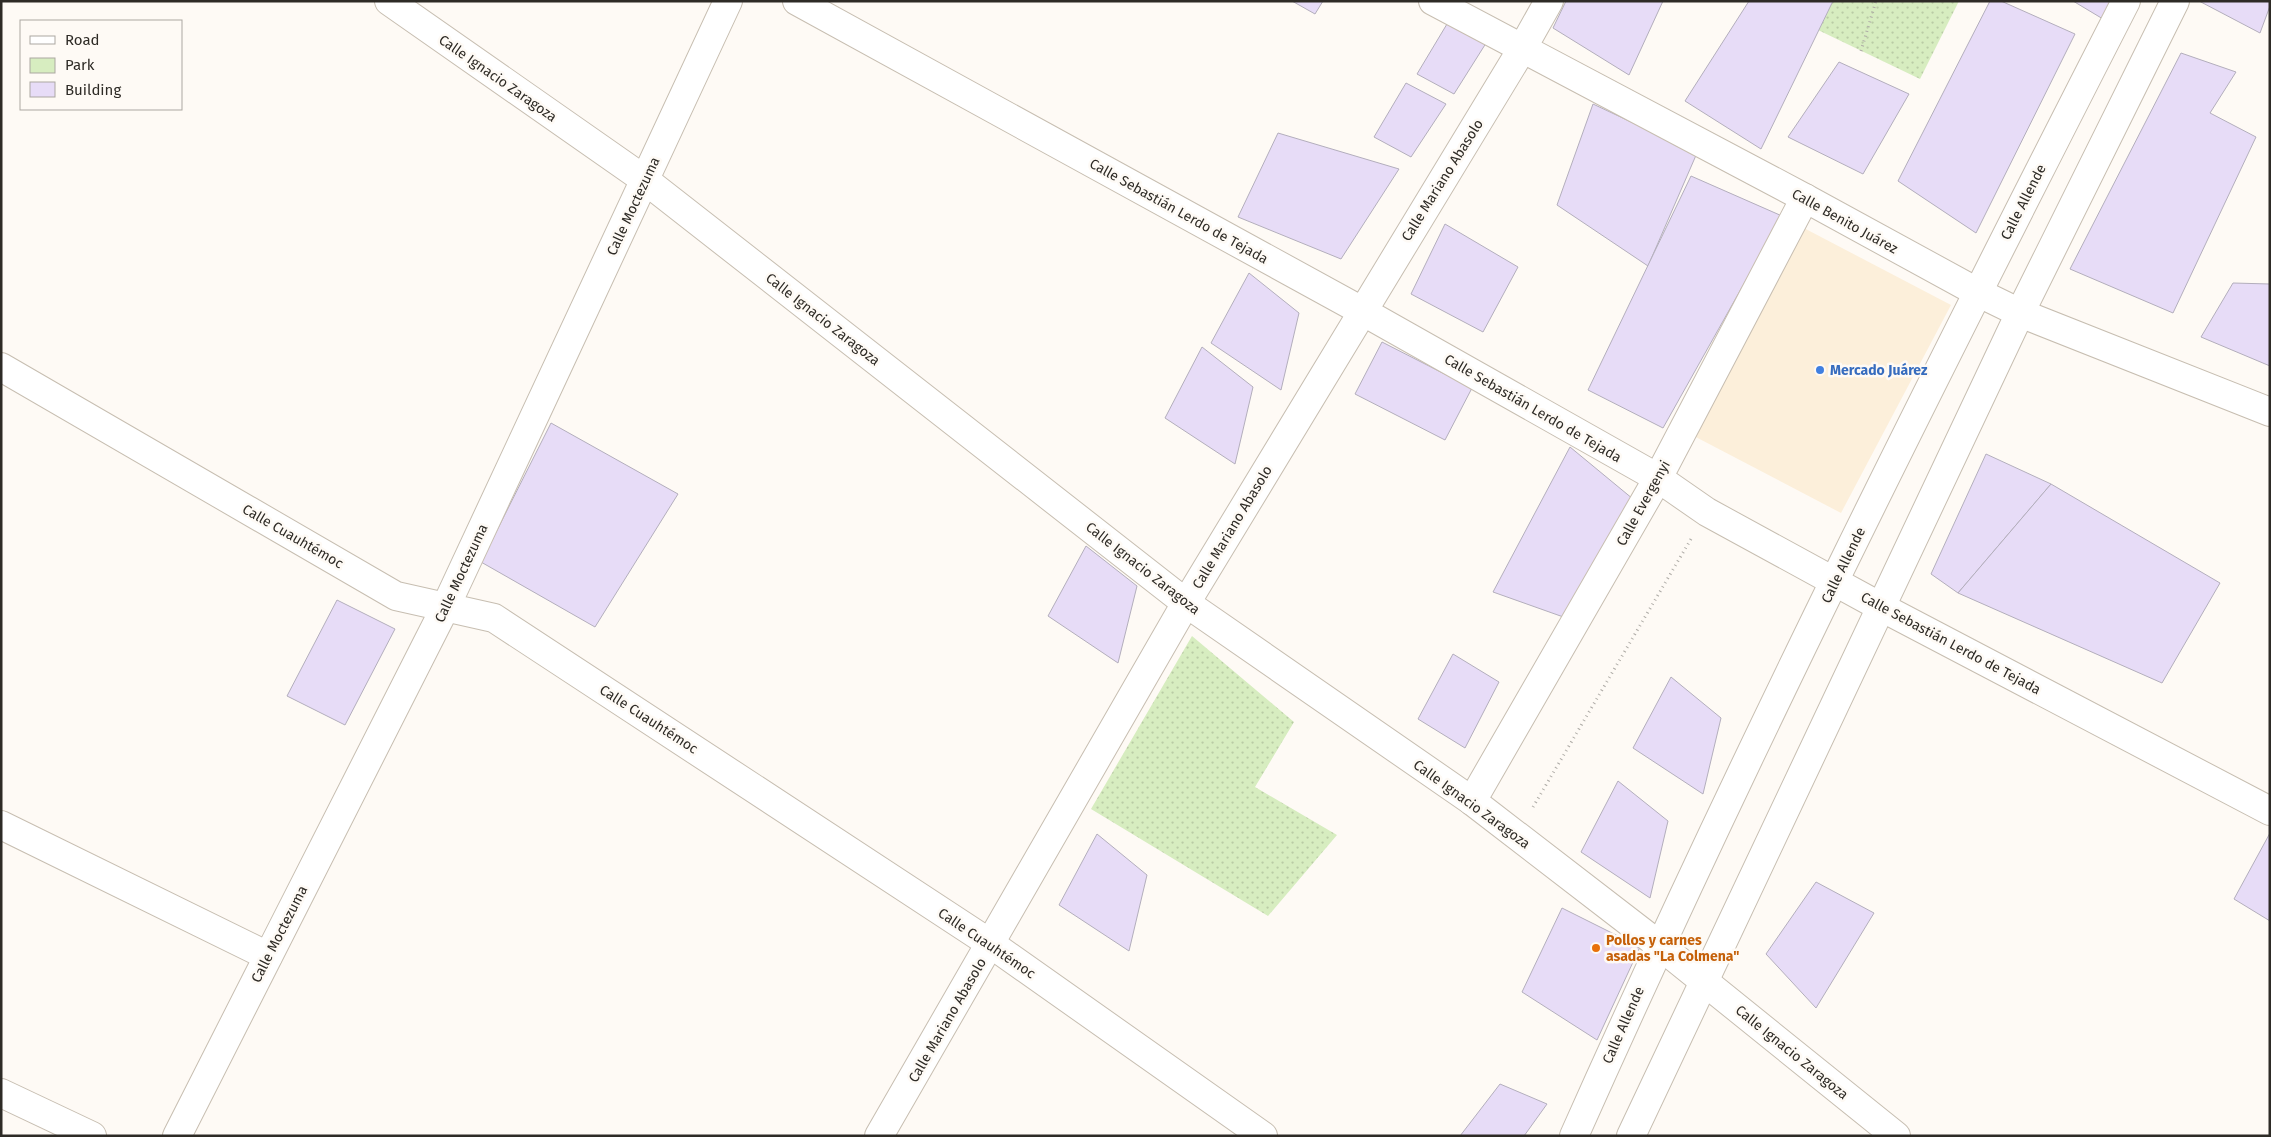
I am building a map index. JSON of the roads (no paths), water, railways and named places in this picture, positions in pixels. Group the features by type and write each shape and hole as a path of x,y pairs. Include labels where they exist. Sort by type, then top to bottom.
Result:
{"street":[{"name":"Calle Ignacio Zaragoza","path":"389,1 645,180 1186,603 1472,801 1659,945 1896,1136"},
{"name":"Calle Moctezuma","path":"178,1136 446,606 728,1"},
{"name":"Calle Sebastián Lerdo de Tejada","path":"797,1 1362,311 1658,478 1707,512 1881,607 2270,811"},
{"name":"Calle Benito Juárez","path":"1433,1 2020,314 2270,412"},
{"name":"Calle Mariano Abasolo","path":"879,1136 1186,603 1522,49 1549,1"},
{"name":"Calle Allende","path":"1574,1136 1659,945 1835,582 1977,292 2126,1"},
{"path":"1631,1136 2020,314 2175,1"},
{"name":"Calle Evergenyi","path":"1472,801 1658,478 1805,198"},
{"name":"Calle Cuauhtémoc","path":"1,367 396,596 494,618 991,944 1255,1133"},
{"path":"1,825 268,956"},
{"path":"1,1093 92,1136"}],"place":[{"name":"Mercado Juárez","path":"1820,370"},
{"name":"Pollos y carnes asadas \"La Colmena\"","path":"1596,948"}]}
